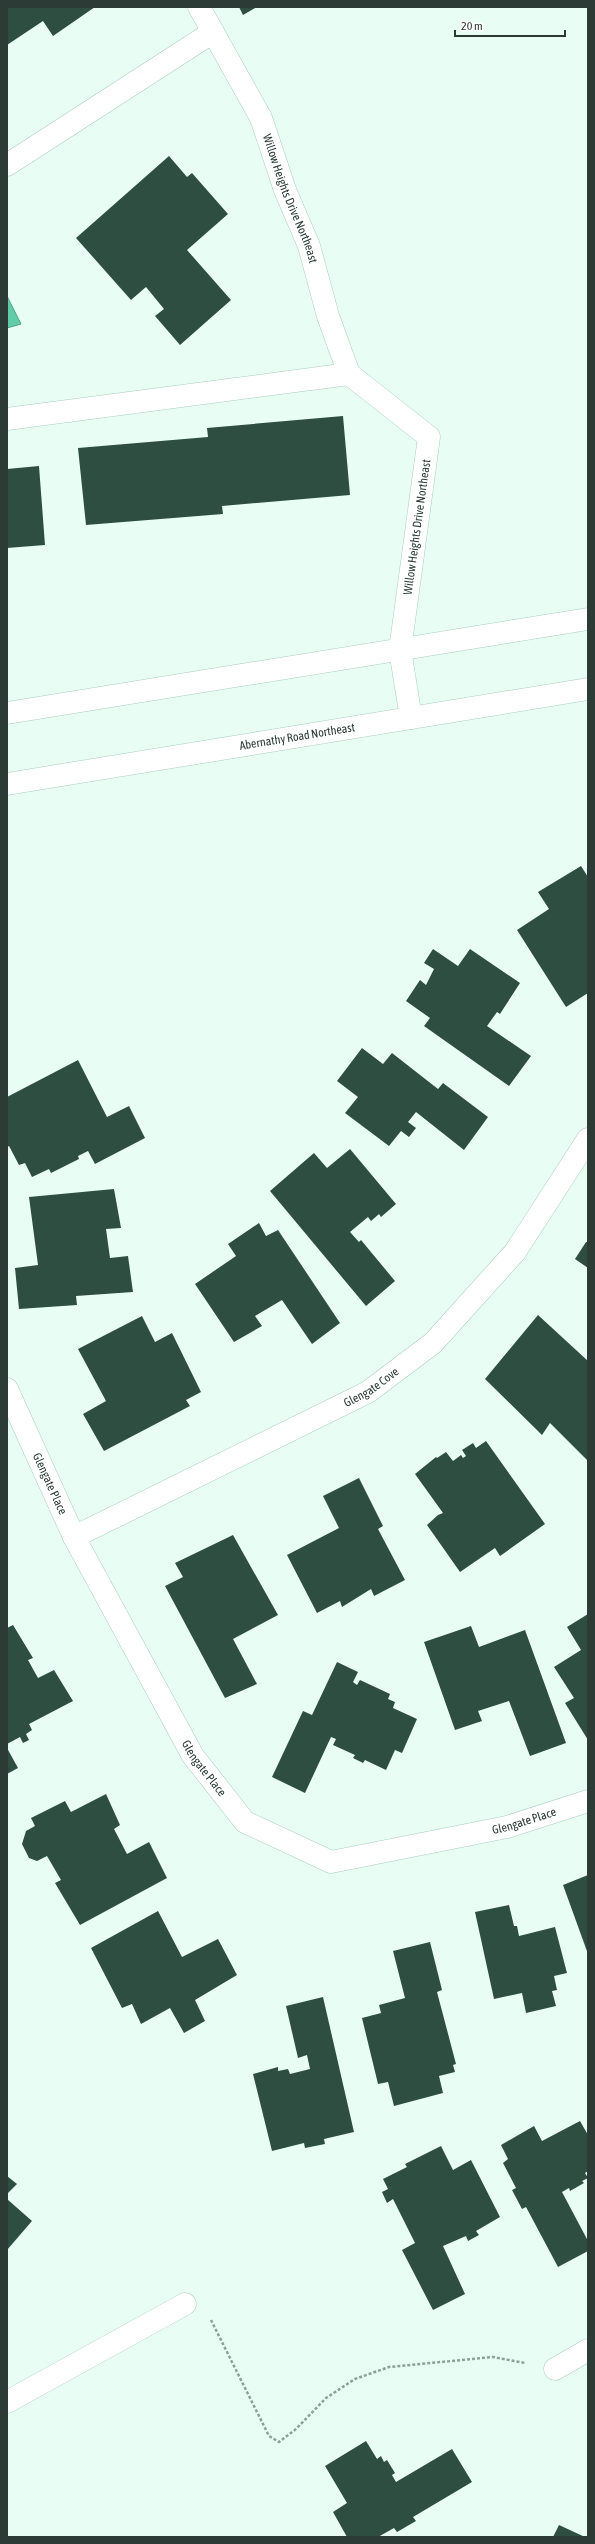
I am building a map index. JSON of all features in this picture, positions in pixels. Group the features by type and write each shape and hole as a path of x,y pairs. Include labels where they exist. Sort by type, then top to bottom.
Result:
{"street":[{"name":"Willow Heights Drive Northeast","path":"199,7 261,118 285,190 309,246 328,316 349,374 429,437 400,650 411,718"},
{"path":"7,165 213,32"},
{"path":"7,419 349,374"},
{"path":"7,713 588,619"},
{"name":"Abernathy Road Northeast","path":"7,784 588,689"},
{"name":"Glengate Cove","path":"74,1537 368,1392 433,1343 515,1252 588,1139"},
{"name":"Glengate Place","path":"7,1389 74,1537 193,1756 245,1822 331,1862 507,1827 588,1801"},
{"path":"7,2402 185,2304"},
{"path":"555,2369 588,2350"}],"path":[{"path":"185,2304 203,2305 270,2436 279,2442 296,2429 326,2398 355,2379 389,2367 493,2357 555,2369"}],"shaded area":[{"path":"7,296 21,324 7,328"}],"building":[{"path":"7,7 95,7 53,36 43,21 7,45"},
{"path":"239,7 257,7 243,15"},
{"path":"169,156 187,177 192,173 228,214 187,250 231,300 180,345 155,316 164,309 146,287 131,300 76,238"},
{"path":"343,416 350,495 222,506 223,514 86,525 78,448 208,437 207,428"},
{"path":"39,466 45,545 7,548 7,469"},
{"path":"581,866 588,877 588,993 566,1007 517,930 549,909 538,892"},
{"path":"433,949 458,966 470,949 520,983 500,1014 497,1012 487,1026 531,1056 509,1086 424,1026 430,1018 406,1001 420,980 426,985 434,969 424,963"},
{"path":"362,1048 383,1064 392,1053 438,1089 443,1083 488,1117 464,1150 416,1112 408,1122 416,1128 409,1137 401,1131 389,1146 345,1113 358,1097 337,1081"},
{"path":"78,1060 107,1117 129,1106 145,1138 95,1164 88,1151 78,1156 79,1159 51,1173 49,1169 32,1177 25,1163 19,1165 9,1146 7,1147 7,1097"},
{"path":"350,1149 396,1204 381,1217 379,1214 371,1221 368,1217 350,1232 359,1242 361,1240 395,1281 366,1306 270,1191 314,1153 327,1168"},
{"path":"114,1189 121,1228 106,1229 110,1258 128,1256 133,1292 76,1296 77,1305 19,1309 15,1268 38,1265 29,1197"},
{"path":"259,1223 266,1236 278,1230 340,1323 312,1344 282,1300 255,1316 262,1326 234,1342 195,1284 236,1256 228,1244"},
{"path":"586,1242 588,1242 588,1268 575,1259"},
{"path":"538,1315 588,1361 588,1461 550,1423 542,1435 485,1379"},
{"path":"142,1316 155,1342 172,1333 201,1392 186,1400 190,1406 104,1451 83,1414 106,1401 78,1349"},
{"path":"486,1441 545,1524 500,1556 495,1548 460,1572 427,1525 438,1515 443,1513 415,1474 436,1457 437,1458 446,1452 453,1461 461,1455 463,1458 466,1456 462,1450 473,1443 476,1448"},
{"path":"359,1478 383,1526 378,1529 405,1580 374,1596 371,1589 342,1607 340,1601 317,1613 287,1555 339,1528 323,1496"},
{"path":"233,1535 278,1615 233,1639 257,1684 225,1698 165,1586 183,1577 175,1563"},
{"path":"588,1614 588,1740 565,1703 574,1698 554,1667 581,1650 567,1627"},
{"path":"13,1625 33,1658 28,1660 38,1678 54,1670 73,1701 29,1724 32,1730 26,1734 29,1740 23,1743 20,1737 7,1744 7,1628"},
{"path":"471,1626 479,1647 525,1630 566,1743 530,1756 509,1701 478,1711 482,1721 455,1730 424,1642"},
{"path":"337,1662 358,1672 353,1682 357,1685 360,1680 390,1694 388,1699 395,1702 393,1708 417,1719 402,1753 395,1750 386,1770 365,1760 363,1763 353,1758 355,1755 333,1745 336,1739 331,1737 305,1793 272,1777 303,1711 312,1715"},
{"path":"7,1748 18,1768 7,1774"},
{"path":"106,1794 120,1825 114,1829 127,1854 149,1842 167,1878 80,1925 55,1883 61,1880 47,1856 37,1861 29,1858 22,1844 26,1831 35,1826 31,1818 65,1801 71,1812"},
{"path":"588,1875 588,1954 563,1885"},
{"path":"509,1905 514,1926 517,1926 519,1936 555,1927 567,1973 554,1976 557,1990 552,1991 556,2006 526,2013 522,1993 494,1999 475,1912"},
{"path":"158,1911 182,1957 218,1939 237,1975 195,2000 205,2021 184,2033 170,2008 141,2024 132,2004 122,2008 91,1948"},
{"path":"430,1942 442,1990 437,1992 456,2064 453,2065 455,2072 439,2076 443,2093 394,2106 388,2082 378,2084 362,2018 381,2013 379,2005 405,1998 393,1951"},
{"path":"323,1997 354,2132 324,2139 325,2144 305,2148 304,2143 272,2151 253,2074 278,2067 278,2071 288,2069 290,2074 310,2069 307,2055 298,2058 286,2006"},
{"path":"580,2121 588,2135 588,2171 585,2173 588,2178 582,2181 584,2183 570,2191 569,2188 562,2192 588,2241 588,2251 558,2267 526,2207 522,2209 512,2190 516,2188 503,2163 508,2159 501,2145 534,2126 542,2141"},
{"path":"441,2146 453,2170 471,2160 500,2217 476,2231 479,2235 468,2241 466,2236 443,2246 465,2294 433,2310 402,2250 415,2243 393,2199 387,2203 382,2192 388,2189 383,2179 407,2167 405,2164"},
{"path":"7,2176 17,2184 7,2194"},
{"path":"7,2199 32,2221 7,2250"},
{"path":"366,2441 377,2459 381,2456 384,2462 387,2460 395,2473 392,2475 396,2482 452,2449 472,2482 413,2517 416,2521 397,2532 394,2528 378,2537 347,2537 333,2512 347,2503 325,2466"},
{"path":"559,2525 585,2537 553,2537"}]}
